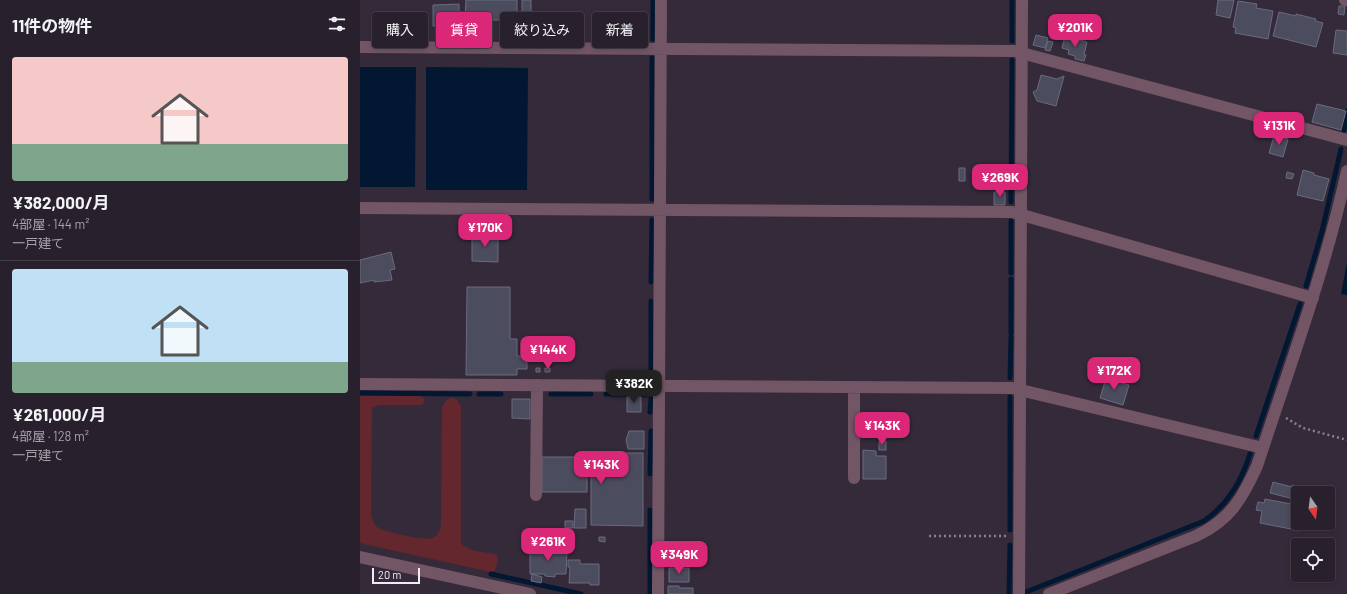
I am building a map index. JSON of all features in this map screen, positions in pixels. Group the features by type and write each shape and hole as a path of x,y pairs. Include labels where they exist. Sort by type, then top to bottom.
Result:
{"street":[{"path":"658,594 661,0"},
{"path":"1019,594 1022,0"},
{"path":"360,47 1014,51 1347,140"},
{"path":"1049,594 1209,530 1220,522 1239,501 1257,466 1313,298 1332,234 1347,171"},
{"path":"360,208 1012,212 1313,298"},
{"path":"360,384 1012,388 1263,448"},
{"path":"536,495 537,385"},
{"path":"854,387 854,478"},
{"path":"360,557 530,594"}],"path":[{"path":"1274,414 1285,417 1303,428 1347,440"},
{"path":"929,536 1019,536"}],"shaded area":[{"path":"360,396 420,396 423,397 425,401 420,405 379,405 372,408 371,513 376,526 381,529 404,536 428,539 436,536 441,528 442,408 449,399 454,398 457,400 461,407 461,543 468,549 497,555 498,560 495,571 491,572 360,542"}],"water":[{"path":"360,67 416,67 415,187 360,187"},
{"path":"426,67 528,68 527,190 426,190"},
{"path":"1347,262 1347,295 1341,294"}],"building":[{"path":"466,0 517,0 517,12 500,12 500,20 492,20 492,12 465,12"},
{"path":"522,0 531,0 531,12 522,12"},
{"path":"1218,0 1234,0 1230,18 1216,15"},
{"path":"1238,1 1257,4 1256,8 1273,11 1268,39 1235,33 1236,28 1233,27"},
{"path":"459,4 459,12 436,12 436,26 433,26 433,5"},
{"path":"1339,6 1345,6 1344,15 1338,14"},
{"path":"1279,12 1316,19 1315,21 1323,23 1316,47 1273,36"},
{"path":"1336,30 1347,31 1347,55 1333,53"},
{"path":"1036,35 1048,38 1045,48 1033,45"},
{"path":"1065,36 1087,42 1084,61 1075,59 1075,56 1068,54 1069,50 1062,48"},
{"path":"1048,41 1053,42 1050,51 1045,50"},
{"path":"1041,75 1057,79 1064,76 1056,106 1037,101 1033,92 1037,90"},
{"path":"1317,104 1346,111 1341,130 1312,122"},
{"path":"1274,136 1288,139 1283,157 1269,153"},
{"path":"959,168 965,168 965,181 959,181"},
{"path":"1303,170 1329,179 1323,201 1297,195"},
{"path":"1287,172 1294,174 1292,179 1286,178"},
{"path":"994,192 1005,192 1005,205 994,205"},
{"path":"472,233 498,234 498,262 472,261"},
{"path":"391,252 395,269 390,270 392,280 374,282 374,280 360,283 360,260"},
{"path":"467,287 510,287 510,339 517,339 517,356 527,356 527,369 517,369 517,375 466,375"},
{"path":"536,368 540,368 540,372 536,372"},
{"path":"545,368 550,368 550,372 545,372"},
{"path":"1107,375 1111,376 1110,379 1129,385 1123,405 1100,398"},
{"path":"627,397 641,397 641,412 627,412"},
{"path":"512,399 530,399 530,419 512,418"},
{"path":"890,414 902,414 902,426 896,426 896,431 890,431"},
{"path":"629,431 644,431 644,449 628,449 626,440"},
{"path":"879,441 886,441 886,450 879,450"},
{"path":"863,450 876,451 876,456 886,456 886,479 863,479"},
{"path":"591,453 643,453 643,526 591,525 591,474 587,474 587,492 542,492 542,457 591,457"},
{"path":"1273,482 1291,487 1291,498 1270,493"},
{"path":"1265,499 1291,504 1291,529 1260,523 1262,511 1256,510 1258,502 1264,503"},
{"path":"575,509 586,509 586,528 574,528"},
{"path":"565,521 573,521 573,528 565,528"},
{"path":"599,537 605,537 605,542 599,541"},
{"path":"530,544 534,544 534,549 540,549 540,551 567,551 566,574 555,574 555,577 545,576 545,574 530,574"},
{"path":"568,560 580,560 580,564 599,564 599,585 590,585 590,583 569,583 570,567 568,567"},
{"path":"669,568 689,568 689,582 669,582"},
{"path":"532,574 542,577 541,583 531,581"},
{"path":"668,586 693,588 693,594 668,594"}],"waterway":[{"path":"653,0 653,39"},
{"path":"1012,0 1012,41"},
{"path":"652,58 652,199"},
{"path":"1011,202 1012,60"},
{"path":"1344,130 1347,111"},
{"path":"1306,286 1322,231 1341,149"},
{"path":"651,282 652,220"},
{"path":"1011,221 1011,273"},
{"path":"1011,279 1011,333"},
{"path":"651,301 651,373"},
{"path":"1256,436 1300,304"},
{"path":"1010,378 1011,337"},
{"path":"360,393 470,394"},
{"path":"479,394 501,394"},
{"path":"551,394 591,394"},
{"path":"606,394 646,394"},
{"path":"1010,397 1010,530"},
{"path":"650,412 651,399"},
{"path":"650,474 651,431"},
{"path":"1026,592 1204,521 1220,507 1233,492 1250,454"},
{"path":"650,510 650,594"},
{"path":"1009,594 1010,545"},
{"path":"491,574 581,594"}]}
